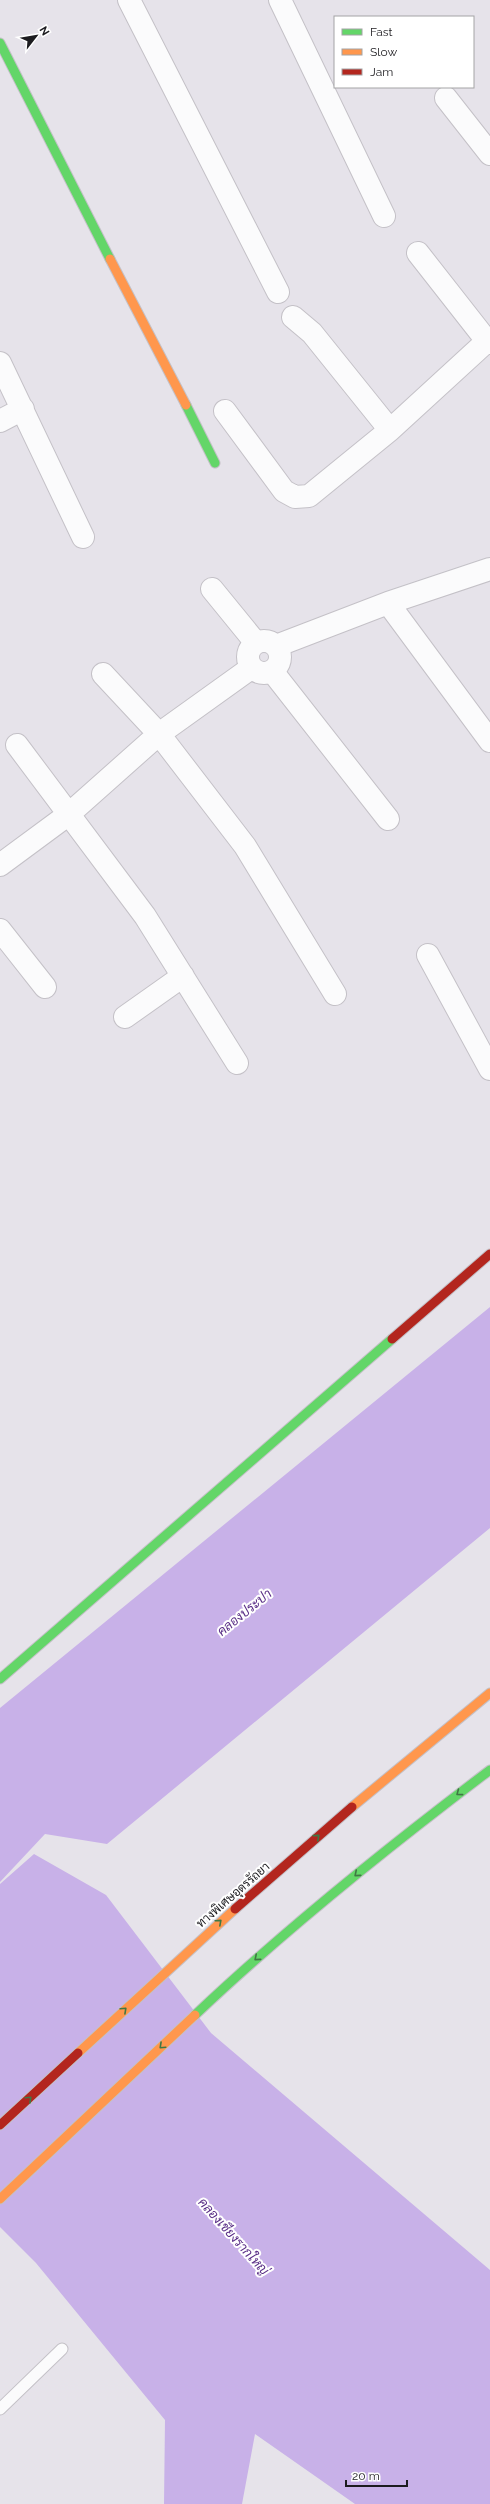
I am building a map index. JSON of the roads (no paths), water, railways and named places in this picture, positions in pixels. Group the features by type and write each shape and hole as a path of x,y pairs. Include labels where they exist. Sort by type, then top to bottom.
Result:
{"main road":[{"path":"0,43 215,463"},
{"path":"0,1679 490,1254"},
{"name":"ทางพิเศษอุดรรัถยา","path":"0,2125 218,1923 389,1775 490,1693"},
{"path":"0,2199 245,1968 414,1827 490,1770"}],"street":[{"path":"129,0 278,292"},
{"path":"280,0 384,216"},
{"path":"446,98 490,154"},
{"path":"225,411 284,492 295,497 309,496 390,430 488,342 418,253"},
{"path":"293,317 316,339 390,430"},
{"path":"0,364 23,409 83,537"},
{"path":"0,421 23,409"},
{"path":"266,645 490,569"},
{"path":"0,865 69,814 159,734 262,670 276,667 280,657 266,645 212,589"},
{"path":"388,603 490,740"},
{"path":"262,670 388,819"},
{"path":"103,674 159,734 245,846 335,994"},
{"path":"17,745 146,916 237,1063"},
{"path":"0,930 45,987"},
{"path":"428,955 490,1069"},
{"path":"125,1017 183,976"}],"lane":[{"path":"0,2409 62,2349"}],"water":[{"name":"คลองประปา","path":"490,1307 490,1528 107,1844 45,1834 0,1882 0,1708"},
{"name":"คลองเชียงรากใหญ่","path":"34,1854 106,1895 211,2033 490,2270 490,2504 355,2504 255,2434 242,2504 164,2504 165,2420 36,2263 0,2227 0,1884"}]}
